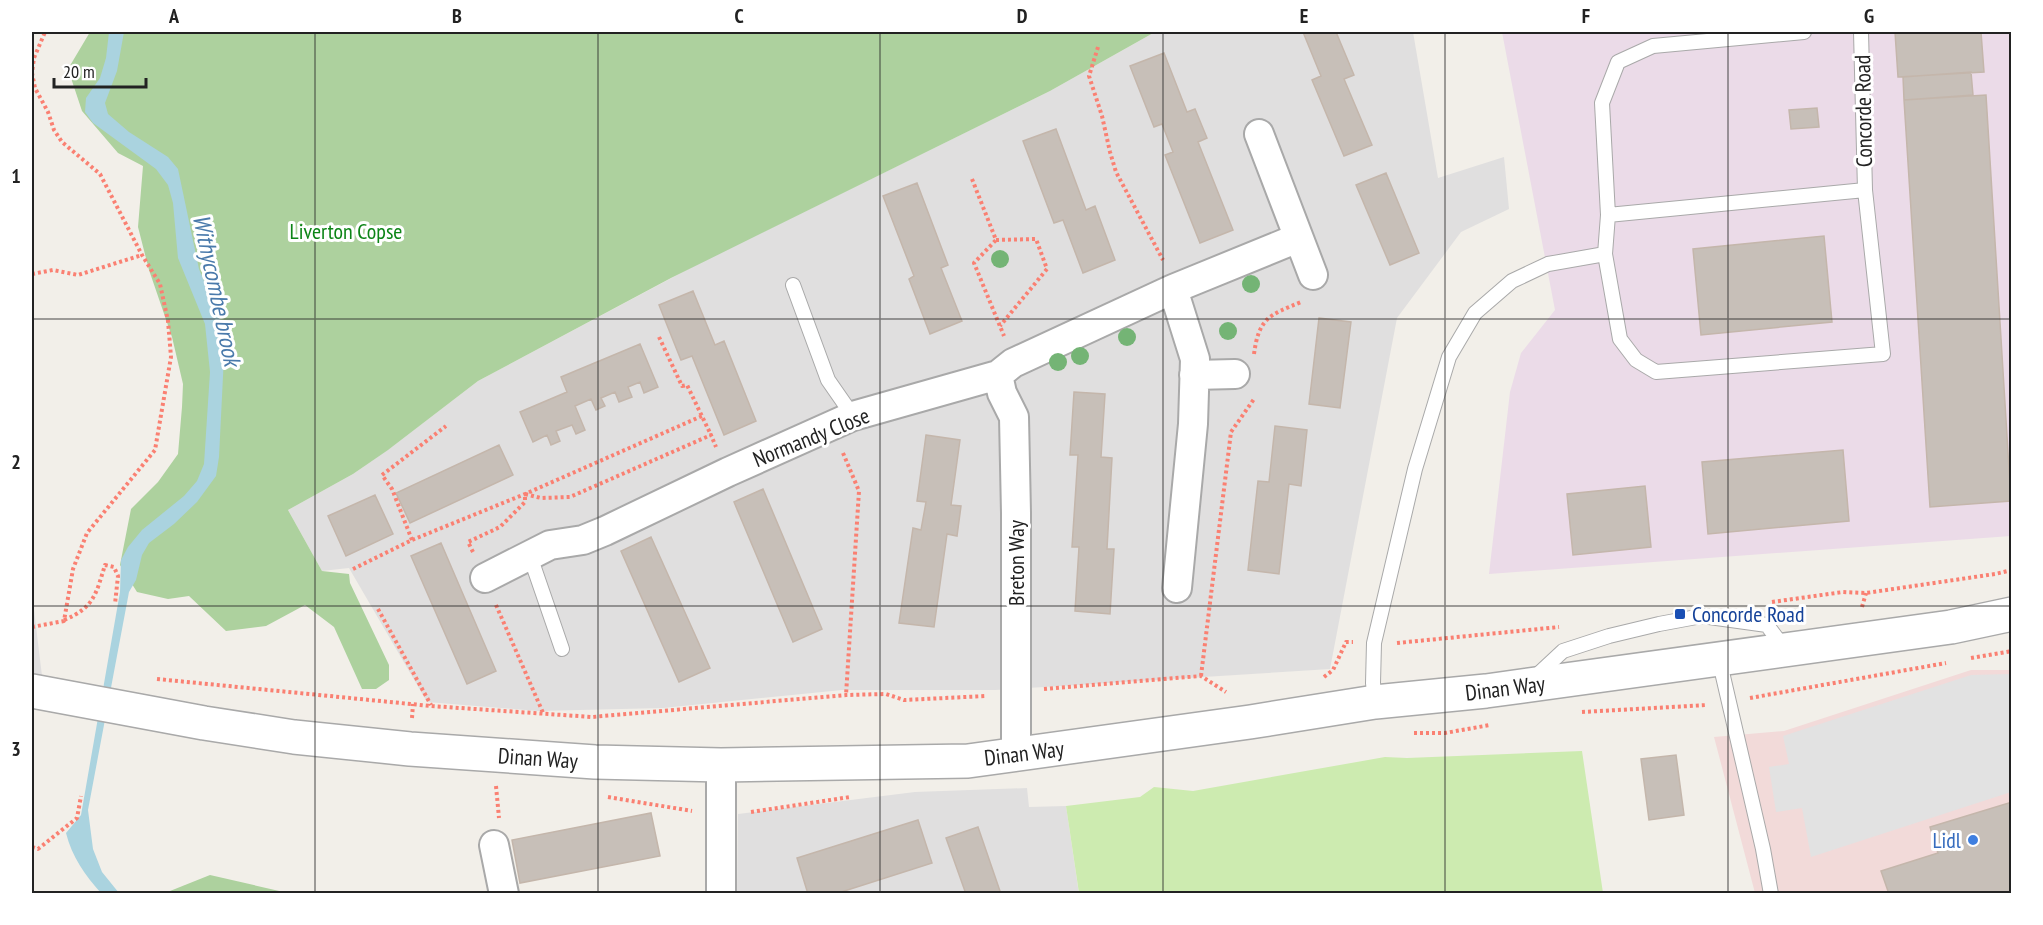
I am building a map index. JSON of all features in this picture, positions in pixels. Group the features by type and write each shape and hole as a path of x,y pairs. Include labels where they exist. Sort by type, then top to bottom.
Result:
{"street":[{"path":"1259,134 1298,238 1306,290"},
{"name":"Normandy Close","path":"484,578 550,545 583,540 605,531 728,472 842,422 1006,369 1175,288 1298,238"},
{"path":"1175,288 1195,359 1193,424 1177,588"},
{"name":"Breton Way","path":"1006,369 1002,393 1014,417 1016,754"},
{"path":"1194,375 1235,374"},
{"name":"Dinan Way","path":"32,691 294,737 410,749 595,762 721,765 968,761 1262,721 1375,702 1525,686 1951,627 2012,614"},
{"path":"721,765 721,894"},
{"path":"494,845 504,894"}],"lane":[{"name":"Concorde Road","path":"1804,32 1653,46 1618,62 1602,104 1608,215 1605,254 1620,339 1636,360 1656,372 1883,354 1865,190 1861,32"},
{"name":"Concorde Road","path":"1608,215 1865,190"},
{"path":"1375,702 1374,642 1415,469 1449,357 1475,313 1512,280 1548,264 1605,254"},
{"path":"793,285 842,422"},
{"path":"530,556 562,649"},
{"path":"1525,686 1563,651 1609,636 1702,616 1767,625 1785,650"},
{"path":"1719,659 1772,894"}],"path":[{"path":"45,32 34,58 32,73 35,88 62,142 100,174 142,255 160,284 171,357 155,450 87,533 73,569 64,621"},
{"path":"1098,47 1089,76 1116,172 1175,288"},
{"path":"972,179 996,240"},
{"path":"1000,327 1047,269 1036,239 996,240 974,263 1000,327 1006,369"},
{"path":"32,274 53,270 78,275 142,255"},
{"path":"659,337 681,386 687,385 711,435"},
{"path":"1202,676 1231,432 1258,393"},
{"path":"353,569 412,540 525,494 702,416"},
{"path":"842,422 859,491 846,695"},
{"path":"412,540 392,489 382,475 446,426"},
{"path":"32,627 64,621 81,614 95,598 105,565 114,567 118,576 115,603"},
{"path":"1770,602 1843,592 1866,593 2012,570"},
{"path":"378,609 431,706"},
{"path":"1319,682 1333,670 1346,642 1402,643 1566,626"},
{"path":"1965,659 2012,651"},
{"path":"1730,702 1953,662"},
{"path":"147,678 431,706 592,717 846,695 886,694 904,700 996,695 1015,691 1202,676 1229,694"},
{"path":"32,847 38,849 77,818 81,796"}],"shaded area":[{"path":"1155,32 1413,32 1438,178 1504,157 1509,209 1461,232 1397,318 1330,669 996,690 842,690 663,708 538,711 427,702 349,568 322,571 288,510 353,474 478,381 696,265 1050,91"},
{"path":"1502,32 2011,32 2011,536 1489,574 1510,392 1521,353 1555,310"},
{"path":"32,593 42,676 32,673"},
{"path":"1971,670 2011,670 2011,893 1755,893 1714,737 1784,731"},
{"path":"2011,674 2011,792 1811,857 1802,808 1776,812 1769,767 1789,764 1783,736 1971,675"},
{"path":"1027,788 1029,807 1066,806 1079,894 737,894 738,814 915,792"}],"green space":[{"name":"Liverton Copse","path":"90,32 1155,32 1050,91 671,278 478,381 353,474 288,510 322,571 349,574 350,583 389,665 389,680 376,689 362,689 334,627 305,605 266,626 226,631 189,596 168,599 137,592 120,565 131,509 158,482 178,454 183,384 172,337 149,270 138,227 143,166 118,153 82,111 68,69"},
{"path":"1582,751 1603,893 1079,893 1066,806 1140,797 1154,787 1193,791 1385,757"},
{"path":"210,875 288,893 165,893"}],"water":[{"path":"109,32 124,32 117,71 105,103 108,114 129,132 168,157 178,169 199,269 220,319 224,336 219,457 216,476 197,502 149,543 142,555 136,580 129,592 88,810 93,849 102,872 119,893 101,893 80,865 66,833 81,815 120,592 121,560 142,530 184,496 197,481 204,464 210,372 205,324 178,258 173,203 168,185 156,169 93,123 85,112 86,98 100,78 106,58"}],"building":[{"path":"1303,32 1336,32 1354,75 1344,79 1372,145 1344,156 1312,80 1321,76"},
{"path":"1895,32 1981,32 1984,72 1898,77"},
{"path":"1164,53 1187,112 1195,109 1207,138 1198,142 1233,230 1200,243 1165,155 1173,152 1162,124 1154,127 1130,66"},
{"path":"1971,72 1973,95 1904,100 1903,77"},
{"path":"1986,95 2011,501 1930,507 1904,100"},
{"path":"1817,108 1819,127 1791,129 1789,110"},
{"path":"1056,129 1086,210 1095,206 1115,260 1083,273 1063,220 1054,223 1023,141"},
{"path":"1386,173 1419,253 1390,265 1356,185"},
{"path":"917,183 948,265 941,268 962,321 930,334 909,279 914,276 883,196"},
{"path":"1824,236 1832,322 1701,335 1693,249"},
{"path":"693,291 715,345 724,341 756,421 724,435 692,356 681,360 659,305"},
{"path":"1319,318 1351,322 1340,408 1309,404"},
{"path":"640,344 658,387 644,393 640,382 628,387 632,397 619,402 615,392 601,398 605,406 596,410 591,399 575,406 585,430 576,434 572,425 556,431 560,441 551,445 547,435 533,442 520,412 567,392 561,377"},
{"path":"1074,392 1105,394 1101,457 1112,458 1107,549 1114,549 1110,614 1075,611 1079,547 1072,547 1078,455 1070,455"},
{"path":"1275,426 1307,430 1301,486 1289,484 1279,574 1248,570 1258,481 1269,482"},
{"path":"926,435 960,440 951,505 961,506 957,536 947,534 934,627 899,623 913,528 921,530 926,502 917,501"},
{"path":"499,445 513,475 410,523 396,493"},
{"path":"1843,450 1849,521 1708,534 1702,462"},
{"path":"1645,486 1651,547 1573,555 1567,494"},
{"path":"763,489 822,629 793,642 734,502"},
{"path":"375,495 393,534 346,556 328,516"},
{"path":"651,537 710,668 679,682 621,551"},
{"path":"441,543 496,671 467,684 411,556"},
{"path":"1676,755 1684,815 1649,820 1641,759"},
{"name":"Lidl","path":"2012,802 2012,894 1889,894 1881,871 1938,853 1930,827"},
{"path":"651,813 660,856 520,883 512,840"},
{"path":"918,820 932,863 835,894 808,894 797,858"},
{"path":"978,827 1001,894 966,894 946,838"}],"place":[{"name":"Concorde Road","path":"1680,614"},
{"name":"Lidl","path":"1973,840"}],"water label":[{"name":"Withycombe brook","path":"217,290"}]}
